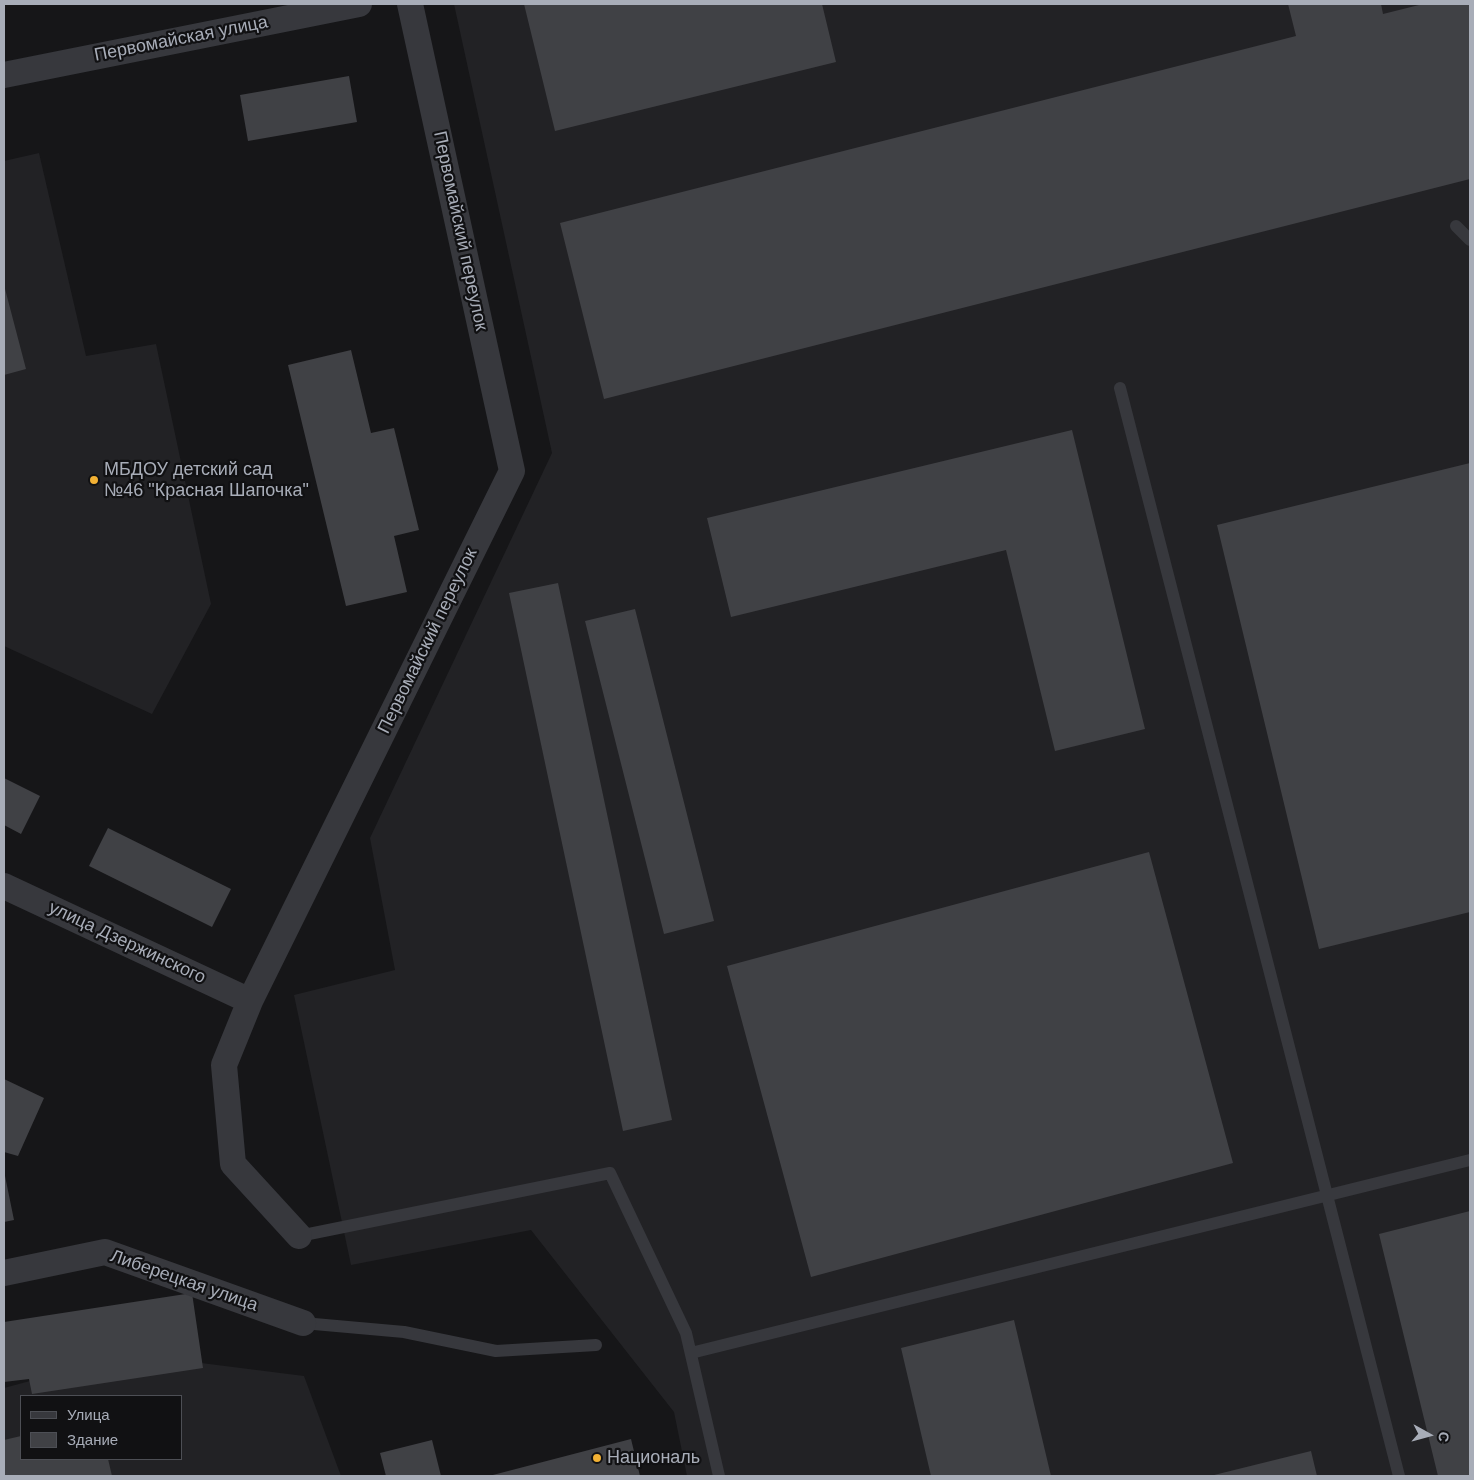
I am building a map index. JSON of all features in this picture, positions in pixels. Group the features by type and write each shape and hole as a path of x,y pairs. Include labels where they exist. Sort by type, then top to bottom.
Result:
{"street":[{"name":"Первомайская улица","path":"4,74 359,4"},
{"name":"Первомайский переулок","path":"299,1236 233,1164 224,1064 250,1001 512,471 410,4"},
{"name":"улица Дзержинского","path":"4,886 250,1001"},
{"name":"Либерецкая улица","path":"4,1273 105,1252 303,1323"}],"lane":[{"path":"1456,226 1470,240"},
{"path":"1120,388 1399,1476"},
{"path":"691,1353 1470,1160"},
{"path":"299,1236 610,1173 686,1333 719,1476"},
{"path":"303,1323 404,1332 496,1351 596,1345"}],"shaded area":[{"path":"454,4 1470,4 1470,1476 687,1476 674,1412 531,1230 351,1265 294,995 395,970 370,838 552,453"},
{"name":"МБДОУ детский сад №46 \"Красная Шапочка\"","path":"39,153 86,356 156,344 211,604 152,714 4,646 4,161"},
{"path":"130,1354 304,1376 341,1476 4,1476 4,1388"}],"building":[{"path":"524,4 822,4 836,62 555,131"},
{"path":"1288,4 1381,4 1383,14 1423,4 1470,4 1470,179 604,399 560,223 1296,36"},
{"path":"349,76 357,122 248,141 240,95"},
{"path":"4,285 26,369 4,375"},
{"path":"351,350 371,433 394,428 419,530 394,536 407,592 346,606 288,365"},
{"path":"1072,430 1145,729 1055,751 1006,550 731,617 707,518"},
{"path":"1470,463 1470,912 1319,949 1217,525"},
{"path":"558,583 672,1120 623,1131 509,593"},
{"path":"635,609 714,921 664,934 585,621"},
{"path":"4,778 40,796 21,834 4,825"},
{"path":"108,828 231,889 212,927 89,866"},
{"path":"1149,852 1233,1163 811,1277 727,966"},
{"path":"4,1079 44,1098 18,1156 4,1152"},
{"path":"4,1171 14,1220 4,1222"},
{"path":"1470,1211 1470,1476 1438,1476 1379,1234"},
{"path":"192,1293 203,1368 32,1394 29,1379 4,1382 4,1322"},
{"path":"1014,1320 1051,1476 931,1476 901,1348"},
{"path":"20,1436 20,1460 108,1460 112,1476 4,1476 4,1440"},
{"name":"Националь","path":"631,1439 640,1476 489,1476"},
{"path":"432,1440 441,1476 386,1476 380,1453"},
{"path":"1311,1451 1317,1476 1210,1476"}],"place":[{"name":"МБДОУ детский сад №46 \"Красная Шапочка\"","path":"94,480"},
{"name":"Националь","path":"597,1458"}]}
